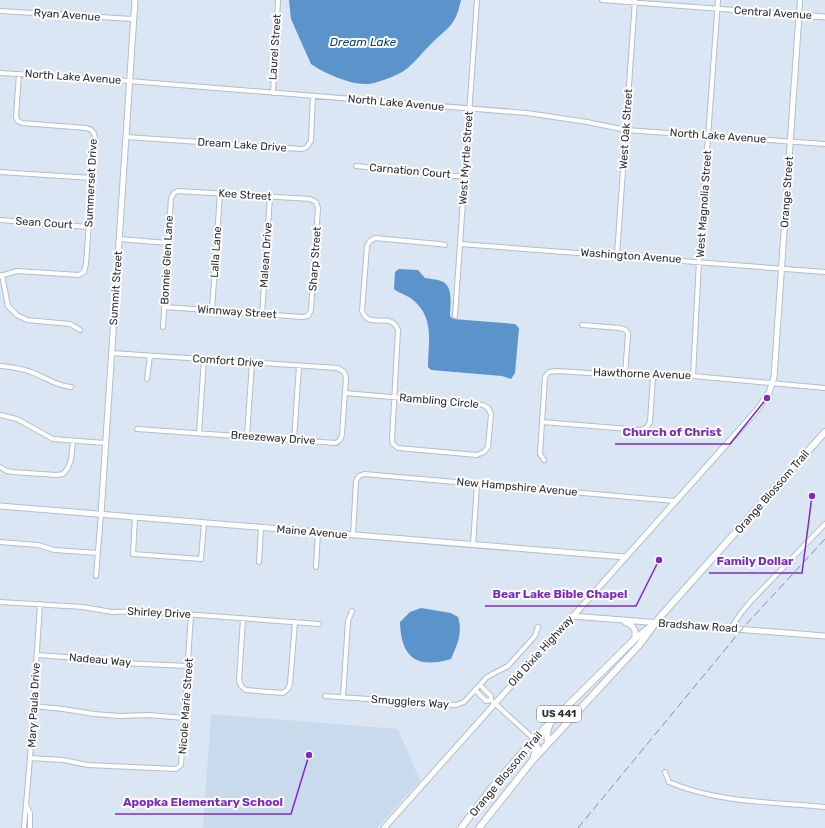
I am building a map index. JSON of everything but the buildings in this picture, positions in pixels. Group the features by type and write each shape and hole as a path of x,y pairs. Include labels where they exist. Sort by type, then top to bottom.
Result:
{"main road":[{"name":"Orange Blossom Trail","path":"480,828 532,761 640,644 656,623 825,432"},
{"name":"Orange Blossom Trail","path":"461,828 494,785 550,722 635,639 656,623"},
{"path":"548,743 547,732 550,722"},
{"path":"532,761 537,747 534,739"}],"street":[{"name":"Summit Street","path":"96,576 135,0"},
{"name":"Laurel Street","path":"272,93 278,0"},
{"name":"West Myrtle Street","path":"455,316 477,0"},
{"name":"Central Avenue","path":"602,0 635,1 825,17"},
{"name":"West Magnolia Street","path":"693,376 699,261 718,0"},
{"name":"Orange Street","path":"773,383 800,0"},
{"name":"West Oak Street","path":"617,255 635,1"},
{"name":"Ryan Avenue","path":"0,11 133,19"},
{"name":"North Lake Avenue","path":"0,73 129,81 527,113 587,122 626,130 825,144"},
{"name":"Summerset Drive","path":"1,275 17,271 74,276 80,275 84,272 86,264 95,139 94,134 92,131 83,128 22,123 18,121 16,117 18,74"},
{"name":"Dream Lake Drive","path":"126,137 302,149 307,147 311,141 313,96"},
{"name":"Carnation Court","path":"356,166 464,177"},
{"path":"0,172 92,178"},
{"name":"Kee Street","path":"174,193 178,191 270,196 310,199 316,202"},
{"name":"Bonnie Glen Lane","path":"163,327 171,198 174,193"},
{"name":"Lalla Lane","path":"212,310 220,193"},
{"name":"Malean Drive","path":"262,314 270,196"},
{"name":"Sharp Street","path":"308,316 311,310 312,302 318,208 316,202"},
{"name":"Sean Court","path":"0,220 88,226"},
{"path":"393,397 398,330 396,324 391,321 370,320 364,316 362,311 367,246 370,241 375,238 439,244 445,246"},
{"path":"119,239 168,243"},
{"name":"Washington Avenue","path":"460,244 699,261 825,272"},
{"path":"1,275 8,306 17,315 27,320 70,324 80,330"},
{"name":"Winnway Street","path":"165,307 302,317 308,316"},
{"path":"582,325 620,328 626,330 628,334 625,375"},
{"name":"Comfort Drive","path":"111,353 338,368 344,372"},
{"path":"147,379 150,356"},
{"path":"199,433 204,360"},
{"path":"247,436 252,363"},
{"path":"0,366 12,367 30,372 62,386 71,387"},
{"path":"294,440 299,366"},
{"name":"Hawthorne Avenue","path":"544,460 540,454 545,377 549,372 557,371 653,377 693,376 825,388"},
{"name":"Breezeway Drive","path":"137,429 336,443 340,440 342,435 346,377 344,372"},
{"path":"542,422 641,430 647,427 650,422 653,377"},
{"name":"Old Dixie Highway","path":"384,828 492,702 572,616 761,406 773,383"},
{"name":"Rambling Circle","path":"345,393 484,404 491,414 488,447 484,452 477,455 398,448 393,444 392,440 393,397"},
{"path":"0,415 16,419 53,439 105,443"},
{"path":"0,467 7,471 13,472 56,475 63,474 68,468 71,460 73,441"},
{"name":"New Hampshire Avenue","path":"353,535 356,481 359,476 364,474 675,501"},
{"path":"473,545 477,484"},
{"name":"Maine Avenue","path":"0,506 625,557"},
{"path":"136,517 133,554 201,559 204,523"},
{"path":"731,628 751,601 825,524"},
{"path":"259,562 261,528"},
{"path":"316,567 318,532"},
{"path":"0,542 38,545 54,550 98,553"},
{"name":"Shirley Drive","path":"0,602 83,607 112,612 143,611 319,624"},
{"name":"Mary Paula Drive","path":"24,828 34,706 40,604"},
{"path":"343,697 348,621 352,611"},
{"name":"Nicole Marie Street","path":"30,758 63,760 88,765 176,769 181,765 192,615"},
{"name":"Bradshaw Road","path":"572,616 825,636"},
{"path":"243,619 239,680 241,686 246,690 283,693 288,689 290,684 295,622"},
{"path":"623,621 634,627 636,634 635,639"},
{"name":"Smugglers Way","path":"325,696 456,705 464,702 487,677 508,666 535,636 538,627"},
{"name":"Nadeau Way","path":"36,655 78,658 99,662 188,666"},
{"path":"480,685 491,696 492,702"},
{"path":"475,690 486,701 492,702 534,739"},
{"path":"482,697 487,692"},
{"path":"34,706 94,714 120,716 148,715 185,718"},
{"path":"665,772 669,782 697,792 752,800 825,807"},
{"name":"Mary Paula Drive","path":"26,805 30,812 30,828"}],"shaded area":[{"path":"211,714 398,729 420,781 377,828 203,828"}],"water":[{"name":"Dream Lake","path":"289,0 461,0 454,21 409,67 386,79 369,84 359,84 337,77 311,64 291,19"},
{"path":"399,269 418,270 425,278 439,280 445,283 450,291 450,316 453,319 515,324 519,328 515,373 511,379 502,376 431,370 428,367 429,331 425,315 413,300 394,289 395,272"},
{"path":"421,608 451,613 458,617 460,634 451,659 439,662 420,661 413,658 408,652 401,634 400,622 410,612"}],"railway":[{"path":"578,828 742,629 825,539"}],"place":[{"name":"Church of Christ","path":"767,398"},
{"name":"Family Dollar","path":"812,496"},
{"name":"Bear Lake Bible Chapel","path":"659,560"},
{"name":"Apopka Elementary School","path":"309,755"}]}
